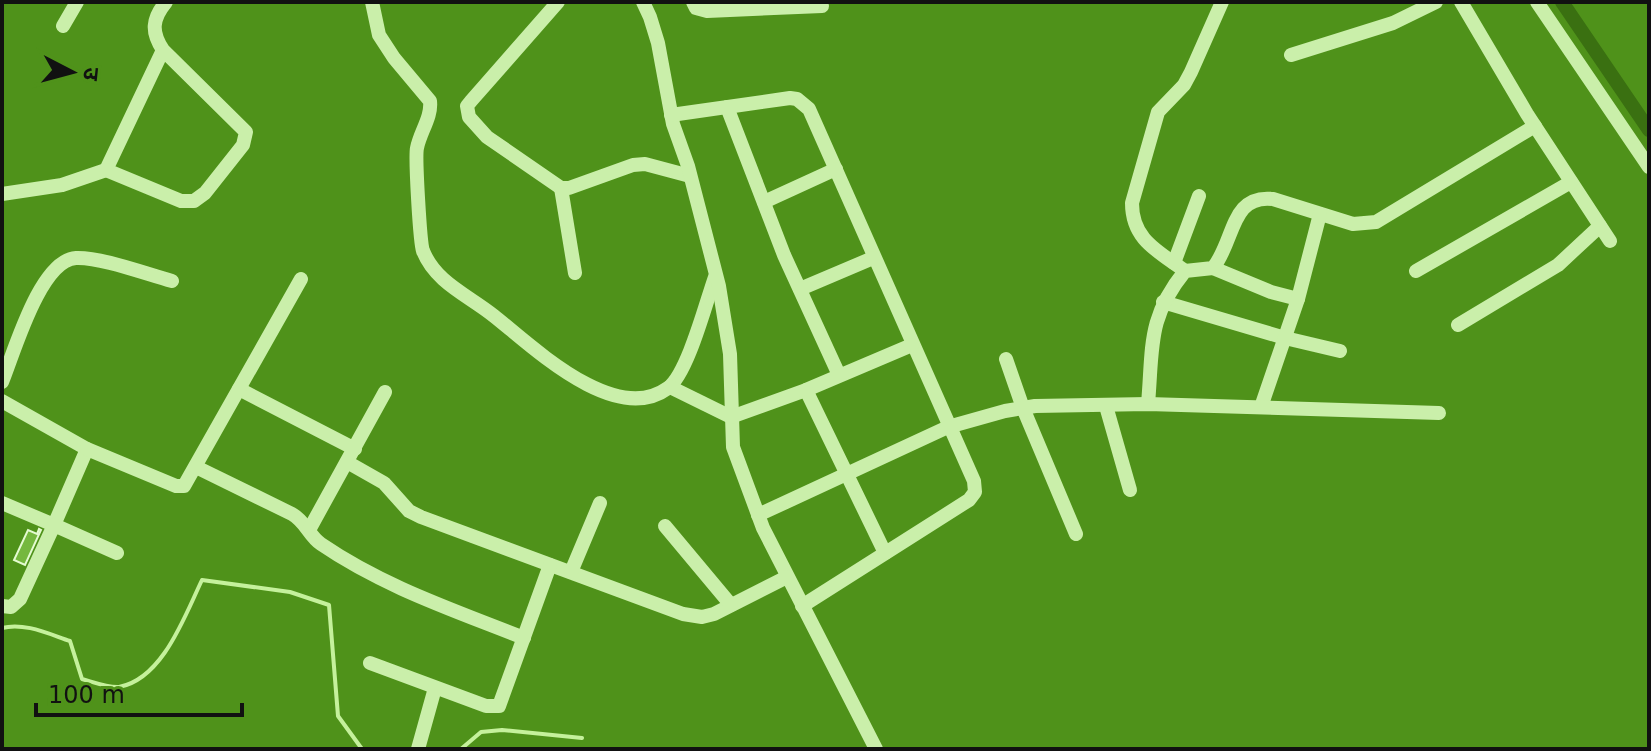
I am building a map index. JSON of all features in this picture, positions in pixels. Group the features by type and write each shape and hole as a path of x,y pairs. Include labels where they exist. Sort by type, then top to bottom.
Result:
{"street":[{"path":"63,26 77,2"},
{"path":"2,194 62,185 106,170 181,201 194,201 205,193 243,145 246,132 163,50 155,38 156,14 166,2"},
{"path":"372,2 379,35 430,101 429,117 419,138 415,161 421,209 421,243 431,265 448,285 493,315 565,372 609,393 629,397 652,395 670,387 678,378 716,274"},
{"path":"558,2 471,101 467,111 469,117 487,137 561,188 569,188 633,165 645,164 690,176"},
{"path":"643,2 658,43 671,115 716,274 730,354 733,447 758,515 787,577 876,749"},
{"path":"693,2 696,8 707,11 822,6"},
{"path":"1222,2 1184,85 1158,112 1132,203 1132,217 1141,237 1179,267 1213,268 1271,292 1298,299"},
{"path":"1291,55 1393,23 1436,2"},
{"path":"1461,2 1535,126 1610,241"},
{"path":"1537,2 1649,167"},
{"path":"106,170 163,50"},
{"path":"671,115 797,99 809,109 974,481 975,492 969,500 802,606"},
{"path":"727,107 800,289 839,375"},
{"path":"1213,268 1248,201 1263,197 1353,224 1376,222 1535,126"},
{"path":"764,202 836,169"},
{"path":"1416,271 1571,182"},
{"path":"561,188 575,273"},
{"path":"1148,404 1155,323 1179,267 1199,196"},
{"path":"1261,407 1298,299 1320,214"},
{"path":"1458,325 1558,265 1600,226"},
{"path":"2,382 43,281 59,265 73,258 95,261 172,281"},
{"path":"800,289 873,258"},
{"path":"2,401 87,449 180,486 187,482 196,467 301,279"},
{"path":"1163,302 1340,351"},
{"path":"670,387 731,417 806,390 912,345"},
{"path":"1006,359 1023,408 1076,534"},
{"path":"239,389 351,455 414,514 693,616 714,614 787,577"},
{"path":"806,390 885,553"},
{"path":"309,530 385,392"},
{"path":"758,515 948,427 1023,408 1070,404 1148,404 1439,413"},
{"path":"1106,406 1130,490"},
{"path":"2,606 11,607 20,599 87,449"},
{"path":"196,467 292,514 305,523 320,543 392,586 524,638"},
{"path":"2,503 117,553"},
{"path":"571,572 600,503"},
{"path":"665,526 731,605"},
{"path":"370,663 486,706 499,706 550,565"},
{"path":"418,749 435,688"}],"building":[{"path":"39,529 25,565 14,560 28,530 37,534"}],"waterway":[{"path":"1562,2 1649,130"},
{"path":"2,628 28,628 70,641 82,679 119,687 135,682 160,659 171,644 202,580 290,592 329,605 338,716 362,749"},
{"path":"461,749 481,732 502,730 582,738"}]}
